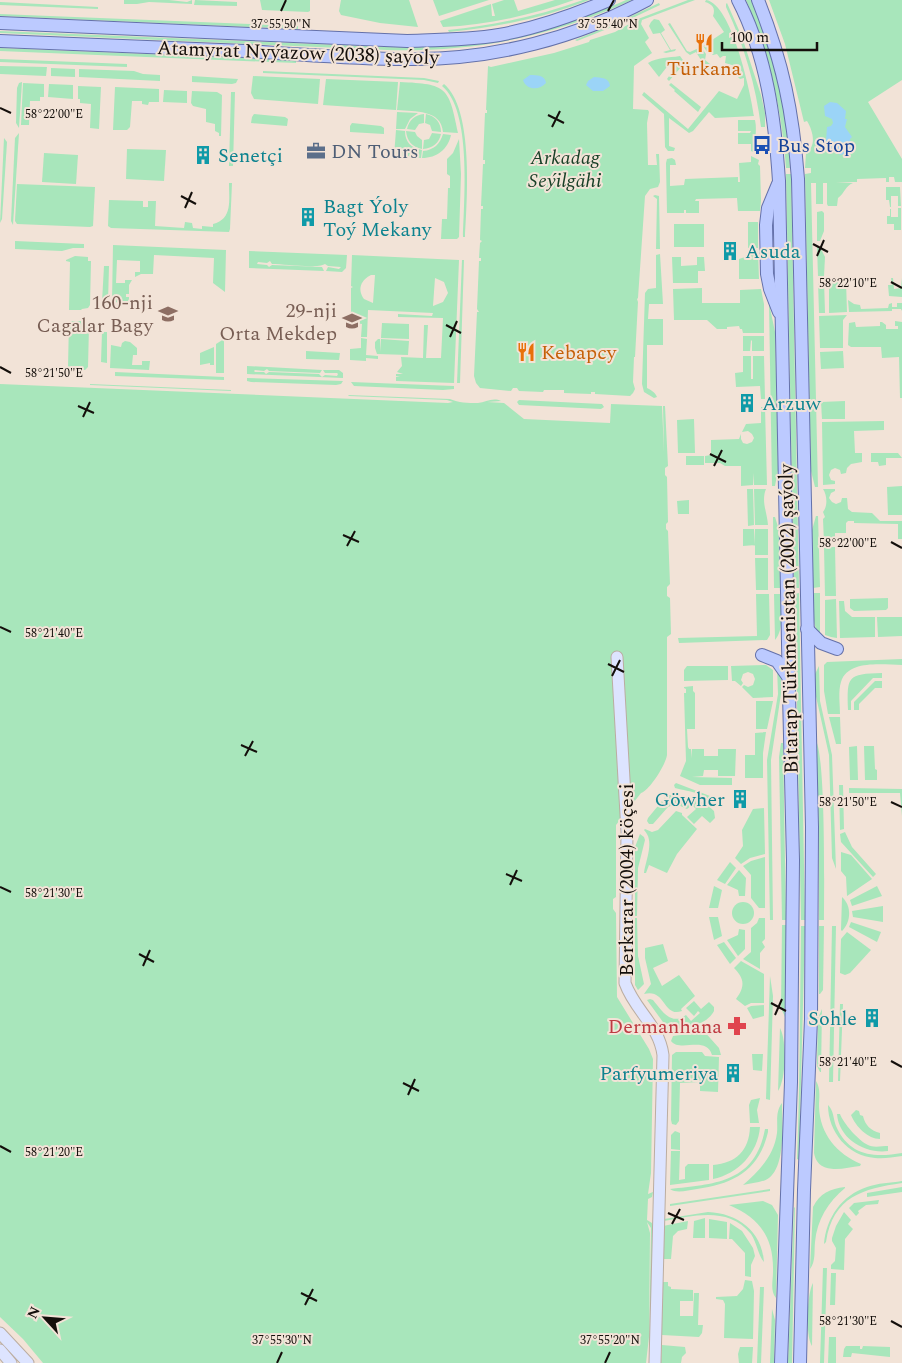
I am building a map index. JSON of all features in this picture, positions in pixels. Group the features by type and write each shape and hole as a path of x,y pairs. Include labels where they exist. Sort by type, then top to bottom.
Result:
{"main road":[{"name":"Atamyrat Nyýazow (2038) şaýoly","path":"0,23 432,40 499,35 560,19 609,0"},
{"name":"Atamyrat Nyýazow (2038) şaýoly","path":"0,41 365,58 450,58 480,54 546,40 594,24 647,0"},
{"name":"Bitarap Türkmenistan (2002) şaýoly","path":"758,0 770,29 786,82 791,111 796,153 801,302 812,827 811,1019 804,1190 800,1363"},
{"name":"Bitarap Türkmenistan (2002) şaýoly","path":"738,1 752,35 774,115 780,182 793,827 792,1033 781,1363"},
{"path":"807,629 821,643 837,649"},
{"path":"762,655 777,661 789,678"}],"street":[{"name":"Berkarar (2004) köçesi","path":"617,658 627,824 625,983 632,999 660,1039 663,1056 655,1363"},
{"path":"0,1333 24,1361"},
{"path":"0,1350 11,1363"}],"green space":[{"path":"124,0 187,2 192,0 192,4 149,2 124,4"},
{"path":"195,0 237,2 237,6 194,5"},
{"path":"260,0 310,0 310,11 262,10"},
{"path":"341,0 409,0 418,27 380,23 341,15 339,11"},
{"path":"433,0 489,0 439,16"},
{"path":"504,0 514,0 518,11 555,0 574,0 526,15 493,22 443,27 440,21 491,4 492,16 495,16 492,4"},
{"path":"583,0 589,0 555,12 520,21 467,30 449,32 448,30 517,19"},
{"path":"626,0 632,0 572,24 542,33 482,45 420,50 0,33 0,31 387,47 450,46 480,43 538,31 567,23"},
{"name":"Arkadag Seýilgähi","path":"688,0 695,0 642,20 641,24 649,38 645,42 652,53 634,66 633,109 648,110 649,112 647,123 648,165 657,165 656,154 659,154 660,182 658,187 650,189 645,196 637,299 633,382 635,389 633,393 630,396 595,394 595,392 591,392 591,394 564,393 564,390 544,390 543,392 519,391 517,388 513,388 511,391 480,388 474,376 477,312 479,312 477,309 479,261 481,261 481,258 479,258 480,243 482,241 480,240 481,209 483,209 483,206 481,206 483,164 485,164 485,160 483,160 488,66 491,67 554,53 589,42 590,40 615,32 638,19"},
{"path":"706,0 715,5 732,33 739,51 754,116 715,118 709,112 693,131 689,133 669,118 669,146 675,148 674,151 668,151 665,147 664,114 642,95 644,92 688,129 719,91 737,99 744,85 744,78 740,79 738,77 743,75 742,71 737,72 733,69 727,75 732,65 725,63 726,56 720,58 717,54 708,53 703,46 724,32 713,16 713,7 705,2"},
{"path":"746,0 751,0 773,61 786,125 790,168 786,168 778,103 768,61"},
{"path":"769,0 902,0 902,80 868,102 902,159 902,182 895,182 894,177 889,177 889,182 886,182 886,178 857,179 857,182 836,182 853,183 838,198 837,206 828,206 827,204 827,183 823,183 823,204 816,204 816,183 811,183 818,487 815,487 811,471 805,174 811,173 811,168 805,168 806,153 812,146 813,138 807,121 804,122 785,44"},
{"path":"0,2 98,7 98,9 0,5"},
{"path":"659,3 660,5 622,23 577,41 575,40 621,21"},
{"path":"727,3 742,37 761,95 765,113 765,127 761,127 756,96 748,66 726,7"},
{"path":"0,14 298,26 298,29 0,16"},
{"path":"654,19 659,20 665,30 661,33 671,50 676,49 675,51 663,52 670,50 660,33 653,34 649,26"},
{"path":"670,23 687,51 690,52 701,47 706,54 705,60 710,64 711,68 707,70 696,52 690,55 686,52 668,24"},
{"path":"0,48 296,60 296,63 0,51"},
{"path":"680,56 688,67 686,69 682,66 669,81 667,79 675,68 670,63 659,77 648,63 659,59"},
{"path":"0,59 127,64 127,67 0,62"},
{"path":"0,66 47,67 46,76 0,74"},
{"path":"51,68 75,69 75,77 51,76"},
{"path":"79,69 134,71 143,74 160,75 160,81 79,77"},
{"path":"263,71 424,78 439,81 438,83 424,80 263,73"},
{"path":"192,76 238,79 236,83 232,84 192,82"},
{"path":"253,76 320,79 318,104 254,99 251,93"},
{"path":"326,79 398,82 396,110 323,105"},
{"path":"22,82 19,128 16,123 17,88 19,83"},
{"path":"400,82 428,84 443,91 452,106 458,133 443,132 438,119 432,115 397,110"},
{"path":"23,83 44,84 44,97 40,97 40,101 30,101 29,125 21,125"},
{"path":"671,83 701,107 698,112 674,91 669,85"},
{"path":"49,84 73,85 73,99 48,97"},
{"path":"444,84 454,96 464,134 467,156 465,237 463,237 465,180 462,135 452,98 442,86"},
{"path":"78,86 101,87 99,129 90,128 91,104 80,103 80,99 78,99"},
{"path":"115,87 159,89 159,102 149,102 148,105 142,104 142,101 132,101 130,127 127,130 113,130"},
{"path":"164,90 187,91 187,103 163,102"},
{"path":"192,91 217,92 222,95 221,136 215,131 215,124 206,122 206,109 193,106 191,103"},
{"path":"231,92 235,92 233,166 229,166"},
{"path":"397,112 418,113 410,119 405,129 396,129"},
{"path":"254,114 285,117 288,119 287,126 251,123"},
{"path":"424,114 424,123 419,124 415,130 407,129 413,119"},
{"path":"426,114 437,120 441,132 432,131 430,125 425,123"},
{"path":"738,120 755,120 755,142 759,155 751,151 751,144 738,144 738,133 750,133 751,131 738,131"},
{"path":"352,123 381,126 384,128 384,134 350,132"},
{"path":"396,130 405,131 409,144 422,150 421,158 394,156"},
{"path":"406,131 415,132 422,140 422,149 415,147 411,143"},
{"path":"19,133 13,225 11,221 15,138"},
{"path":"432,133 441,134 439,140 433,146 423,149 424,140 429,139"},
{"path":"443,134 451,135 450,140 441,152 427,158 422,158 423,151 436,146"},
{"path":"4,138 7,142 2,219 0,223"},
{"path":"459,139 461,174 459,237 457,239 441,239 442,219 447,219 448,188 450,188 450,176 447,174 447,159 453,153"},
{"path":"127,149 166,150 164,181 126,179"},
{"path":"44,153 78,155 76,184 42,182"},
{"path":"751,156 759,160 758,164 760,166 760,211 738,211 737,198 696,199 695,201 699,201 699,213 686,213 686,210 684,210 684,213 667,213 667,159 672,158 675,160 676,165 670,165 670,186 684,185 685,179 738,177 738,182 740,182 739,163 751,162"},
{"path":"786,174 791,174 799,588 794,588"},
{"path":"229,183 232,183 229,232 111,228 108,226 109,200 143,201 143,207 148,207 148,201 156,201 155,226 184,228 185,222 192,223 193,228 202,229 202,226 213,227 213,224 219,222 227,213"},
{"path":"17,184 95,187 93,226 17,224 15,221"},
{"path":"886,187 900,187 901,206 898,206 898,196 891,196 890,207 889,200 886,200"},
{"path":"653,196 659,196 660,249 656,249 657,199"},
{"path":"898,208 901,208 901,230 894,230 894,224 887,224 887,216 890,216 891,209 891,217 898,217"},
{"path":"822,211 824,213 824,231 820,241 817,241 817,212"},
{"path":"748,222 758,222 758,248 748,248"},
{"path":"674,224 704,224 704,247 674,247"},
{"path":"15,241 84,244 84,248 62,251 15,249"},
{"path":"113,245 226,250 225,292 213,283 214,258 154,255 153,274 141,274 135,277 135,272 140,272 140,261 117,260 116,283 125,283 125,280 132,280 129,285 129,294 126,294 126,297 129,297 129,303 112,302"},
{"path":"817,247 820,247 825,257 824,276 818,276"},
{"path":"249,251 347,255 346,268 342,272 326,271 328,267 339,269 341,267 325,264 308,266 272,264 270,261 267,263 258,262 257,264 269,267 272,265 322,267 324,271 249,268"},
{"path":"758,251 759,279 739,279 739,259 745,257 748,252"},
{"path":"660,254 663,304 649,304 648,319 663,319 663,345 647,345 647,388 657,397 654,398 644,392 642,384 645,293 648,289 656,288 656,255"},
{"path":"352,255 459,260 454,383 396,381 396,377 400,376 396,376 396,374 403,374 397,372 402,366 401,357 423,358 424,325 428,325 426,358 441,358 443,318 398,317 398,314 432,316 433,313 368,310 367,337 361,337 362,324 351,321 351,288 353,287 351,286","holes":["371,275 375,275 373,303 364,299 361,292 361,285","435,278 444,282 448,293 443,302 433,306"]},
{"path":"75,256 88,257 88,261 91,261 90,305 88,308 81,310 69,310 70,262 66,260"},
{"path":"672,257 681,257 681,266 697,265 697,257 704,257 705,271 698,271 698,283 673,283"},
{"path":"462,260 464,260 460,383 457,383"},
{"path":"104,266 109,266 108,302 102,302"},
{"path":"891,278 893,278 894,289 901,288 902,278 902,297 889,296 888,285 892,285"},
{"path":"824,281 825,313 819,313 818,282"},
{"path":"829,281 846,281 847,312 829,313"},
{"path":"702,288 702,303 740,303 740,290 761,289 764,304 764,333 743,333 739,326 717,329 707,320 674,320 673,289"},
{"path":"848,300 860,305 861,309 888,308 889,304 892,303 892,307 897,307 897,303 902,303 902,311 901,309 892,309 892,311 849,312"},
{"path":"769,303 775,332 778,470 775,486 772,486"},
{"path":"847,315 843,320 843,348 820,348 819,316"},
{"path":"69,321 81,321 81,323 86,323 89,326 88,367 85,370 60,370 60,368 68,367"},
{"path":"895,321 902,322 902,398 900,398 899,357 882,358 881,347 851,347 848,345 849,323 855,322 856,327 880,326 880,322 882,322 886,325 886,329 898,329 898,326 895,326"},
{"path":"382,323 409,324 409,339 381,338"},
{"path":"102,332 107,332 107,363 101,362"},
{"path":"743,336 764,336 764,351 752,351 751,340 750,351 743,351"},
{"path":"361,338 367,339 366,355 378,356 378,359 366,358 366,361 350,360 350,349 361,348"},
{"path":"224,339 224,373 216,373 216,344"},
{"path":"380,339 380,352 381,339 409,341 408,355 377,354 375,342"},
{"path":"125,341 130,342 137,348 137,355 133,355 132,365 142,365 142,361 150,361 149,370 110,368 111,345 121,347"},
{"path":"214,347 214,365 210,365 210,363 200,365 200,353"},
{"path":"306,351 340,353 339,360 306,359"},
{"path":"843,351 844,368 821,369 820,352"},
{"path":"743,356 751,356 751,379 753,379 753,356 764,356 765,399 761,399 760,386 736,387 735,373 743,372"},
{"path":"247,366 322,370 320,373 269,371 267,369 264,371 254,371 266,374 269,372 319,374 322,377 325,375 337,376 338,374 325,373 323,370 339,370 343,373 343,378 247,374"},
{"path":"115,372 224,377 224,380 115,376"},
{"path":"247,378 343,381 341,384 336,385 251,382 247,381"},
{"path":"351,382 454,386 454,389 354,386"},
{"path":"0,384 448,403 453,402 447,400 348,395 450,399 470,403 495,399 501,401 487,402 504,403 524,419 610,423 611,404 662,406 664,452 663,406 665,406 668,466 665,468 668,522 666,529 668,531 670,584 667,587 667,596 670,598 671,634 667,637 667,755 653,782 641,793 616,825 616,897 613,899 613,909 616,913 617,997 649,1049 653,1059 651,1173 648,1194 653,1192 652,1197 648,1199 647,1220 652,1223 653,1227 651,1338 649,1354 651,1228 647,1222 650,1233 649,1337 646,1363 43,1363 23,1339 0,1317"},
{"path":"90,385 231,390 231,391"},
{"path":"519,400 602,404 604,407 601,409 519,405 517,402"},
{"path":"845,401 845,419 822,419 821,402"},
{"path":"761,407 765,407 767,485 754,485 753,473 753,485 741,486 741,466 705,463 705,456 711,455 711,440 739,439 741,434 743,443 752,442 754,438 752,434 748,431 742,432 746,424 761,423"},
{"path":"694,419 695,453 678,453 677,420"},
{"path":"884,421 884,430 854,431 855,453 862,453 862,462 851,464 847,468 846,473 841,474 840,470 835,468 831,470 829,475 831,480 835,481 835,484 823,485 822,422"},
{"path":"871,453 898,453 902,458 886,458 886,465 879,466 878,462 871,462"},
{"path":"686,456 704,456 704,465 686,465"},
{"path":"902,486 902,515 888,515 887,487"},
{"path":"747,489 753,489 754,525 748,526"},
{"path":"754,489 766,489 764,502 768,525 755,525"},
{"path":"823,489 835,489 829,498 836,504 841,502 842,498 847,498 848,509 852,512 872,513 880,521 902,521 902,539 898,539 898,524 854,523 854,521 848,521 846,523 846,533 835,533 835,543 824,543 823,519 825,517 823,512 826,507 826,500"},
{"path":"689,500 689,514 678,514 677,501"},
{"path":"816,516 818,516 820,587 813,588 812,530"},
{"path":"773,517 775,517 779,530 780,588 774,588"},
{"path":"743,529 754,529 755,545 743,546"},
{"path":"755,529 768,529 768,555 755,555"},
{"path":"824,547 835,547 836,596 825,596"},
{"path":"755,558 768,558 768,590 756,590"},
{"path":"799,593 805,920 801,920 795,594"},
{"path":"814,593 820,593 820,636 814,621"},
{"path":"756,594 769,594 770,635 767,640 679,643 678,638 757,636"},
{"path":"774,594 780,594 781,618 780,630 775,640"},
{"path":"888,598 888,608 886,610 854,611 850,608 850,599"},
{"path":"836,599 837,638 825,635 825,600"},
{"path":"839,601 844,601 845,611 852,617 875,617 875,637 840,638"},
{"path":"877,617 902,617 902,636 878,637"},
{"path":"902,659 902,665 877,664 851,670 845,675 840,686 840,714 828,714 824,691 824,665 827,662"},
{"path":"766,665 773,670 773,697 753,698 742,687 744,685 748,687 753,685 755,679 753,674 748,672 743,674 741,686 732,681 731,666"},
{"path":"687,666 728,666 728,680 684,681 684,670"},
{"path":"819,666 820,701 832,755 836,869 832,858 829,755 815,692 815,674"},
{"path":"777,667 781,675 781,694 771,760 773,920 770,920 767,760 778,694"},
{"path":"882,673 882,678 873,678 851,701 851,710 848,710 848,690 852,679 862,674"},
{"path":"875,681 882,681 882,688 875,688 859,704 859,710 854,710 854,702"},
{"path":"693,686 695,693 695,729 687,729 688,747 691,749 692,758 692,749 704,749 704,756 718,756 718,749 736,749 735,776 718,776 718,770 704,770 703,776 692,777 732,778 732,785 700,785 680,776 686,761 684,693 686,693 686,689 684,687"},
{"path":"756,701 773,701 767,729 756,729"},
{"path":"829,717 840,717 841,744 836,744"},
{"path":"766,732 763,753 763,778 745,778 745,755 755,755 755,733"},
{"path":"815,739 819,749 823,795 824,920 819,920 819,827"},
{"path":"781,743 783,743 786,920 782,920 779,757"},
{"path":"857,746 858,780 850,780 849,747"},
{"path":"864,746 874,746 877,780 865,780"},
{"path":"676,783 723,801 717,806 708,798 675,788 674,785"},
{"path":"839,785 843,785 844,829 840,830"},
{"path":"849,788 902,789 902,816 900,793 849,793"},
{"path":"667,795 698,800 714,811 715,818 710,823 702,816 694,824 687,817 696,809 692,805 687,809 676,804 668,807 653,824 649,824 648,818"},
{"path":"764,808 765,854 750,858 741,864 735,858 743,846 742,830 753,809"},
{"path":"676,811 682,813 697,829 677,854 667,873 649,865 646,873 644,873 649,850 649,839 644,830 652,832 658,830"},
{"path":"845,832 852,847 876,874 873,877 841,842 840,834"},
{"path":"640,834 645,840 638,868 637,916 635,916 635,847"},
{"path":"841,852 851,855 872,879 847,896 846,877 841,871"},
{"path":"765,857 765,908 759,908 751,898 751,875 743,866 751,861"},
{"path":"730,862 736,868 725,884 717,880"},
{"path":"739,870 746,878 745,896 739,896 738,890 727,885"},
{"path":"714,886 722,890 718,908 709,908"},
{"path":"877,886 882,896 852,906 850,900"},
{"path":"842,897 849,909 849,919 842,931 841,930"},
{"path":"739,902 747,902 754,909 754,917 747,924 739,924 732,917 732,909"},
{"path":"883,906 883,922 853,917 852,911"},
{"path":"709,917 718,917 722,936 714,940"},
{"path":"635,918 637,918 638,956 644,984 638,990 635,985"},
{"path":"759,918 765,918 765,939 762,942 765,947 760,953 760,969 743,959 751,952 751,928 757,923"},
{"path":"851,922 881,932 877,942 849,927"},
{"path":"782,925 786,925 785,1017 781,1008"},
{"path":"801,926 805,926 799,1160 797,1159"},
{"path":"819,926 824,926 823,990 820,994 819,994"},
{"path":"832,926 836,926 833,1082 829,1082"},
{"path":"739,929 745,930 745,949 738,956 727,940 738,935"},
{"path":"847,932 871,950 850,973 845,975 840,973 841,939"},
{"path":"724,942 736,958 730,964 717,945"},
{"path":"663,944 668,961 653,968 662,986 679,975 695,996 681,1009 682,1011 676,1012 671,1010 657,995 651,993 644,994 651,984 645,958 645,948"},
{"path":"741,961 764,974 764,1003 751,1003 745,1006 736,999 741,991 742,979 734,968"},
{"path":"770,976 773,996 770,1100 766,1099"},
{"path":"650,999 667,1016 676,1019 686,1015 691,1021 700,1013 698,1011 694,1016 686,1008 694,1001 701,1009 709,1002 714,1007 714,1011 706,1020 694,1026 668,1029 647,1000"},
{"path":"840,1004 843,1004 840,1081 838,1081"},
{"path":"764,1005 764,1016 753,1019 747,1008"},
{"path":"822,1009 820,1072 817,1066 818,1018"},
{"path":"780,1028 784,1042 785,1060 783,1078 778,1091"},
{"path":"702,1029 719,1048 721,1055 712,1055 709,1049 704,1046 680,1045 671,1041 673,1036 688,1034"},
{"path":"676,1052 702,1052 705,1056 719,1057 718,1092 700,1091 700,1082 680,1083 679,1121 676,1125 672,1124 671,1120 672,1055"},
{"path":"752,1054 763,1054 762,1071 753,1070"},
{"path":"816,1081 819,1090 820,1117 826,1134 837,1149 861,1164 860,1166 832,1169 826,1168 816,1160 814,1153"},
{"path":"760,1098 757,1110 759,1123 750,1123 749,1105 751,1100"},
{"path":"782,1103 782,1143 778,1164 774,1172 766,1180 743,1185 760,1168 773,1149 777,1133 778,1114"},
{"path":"828,1105 841,1136 855,1149 872,1155 902,1153 902,1156 875,1158 856,1153 841,1141 836,1133 829,1115"},
{"path":"856,1110 863,1116 869,1127 880,1133 880,1139 867,1135 859,1128 851,1115"},
{"path":"837,1114 840,1114 848,1127 864,1143 870,1146 888,1146 888,1151 871,1150 855,1143 843,1131"},
{"path":"750,1127 760,1127 751,1154 731,1172 713,1179 713,1165 728,1162 740,1154 747,1143"},
{"path":"765,1129 768,1129 768,1132 758,1157 743,1173 733,1179 710,1187 686,1191 670,1189 702,1185 731,1177 752,1160 760,1147"},
{"path":"675,1131 680,1133 680,1150 671,1149 671,1135"},
{"path":"671,1151 680,1151 679,1180 685,1179 685,1167 688,1164 709,1164 709,1180 670,1185"},
{"path":"902,1181 902,1183 863,1192 843,1205 835,1214 824,1244 825,1234 832,1217 850,1196 871,1186"},
{"path":"845,1187 824,1212 818,1226 814,1259 810,1269 813,1207 826,1192"},
{"path":"902,1187 902,1192 867,1197 867,1193"},
{"path":"770,1189 770,1191 670,1206 670,1204"},
{"path":"879,1200 878,1204 866,1205 858,1211 859,1213 856,1216 849,1208 854,1203"},
{"path":"763,1201 772,1205 778,1215 776,1298 772,1289 773,1260 768,1239 757,1223 749,1216 729,1205"},
{"path":"794,1207 792,1363 788,1363"},
{"path":"708,1212 729,1216 746,1226 758,1241 764,1262 751,1234 732,1219 710,1215 664,1221 664,1219"},
{"path":"844,1212 851,1220 848,1224 853,1229 845,1239 844,1270 831,1269 831,1265 835,1261 836,1248 832,1238"},
{"path":"705,1218 705,1238 693,1238 694,1221"},
{"path":"709,1219 727,1222 727,1239 709,1238"},
{"path":"688,1221 687,1229 678,1231 673,1236 671,1259 663,1259 663,1226"},
{"path":"730,1223 742,1231 753,1248 755,1256 751,1265 751,1277 745,1276 745,1253 732,1239 729,1239"},
{"path":"823,1268 827,1268 824,1363 820,1363"},
{"path":"831,1273 836,1273 835,1305 830,1305"},
{"path":"745,1280 752,1281 754,1291 753,1339 724,1338 725,1304 723,1300 716,1299 716,1297 737,1296 743,1289"},
{"path":"662,1282 668,1282 668,1286 671,1289 693,1290 693,1301 680,1301 680,1316 693,1316 694,1293 699,1293 698,1325 703,1325 702,1333 699,1337 662,1335"},
{"path":"813,1283 812,1346 808,1333 808,1314 809,1296"},
{"path":"760,1287 764,1287 761,1363 757,1363"},
{"path":"772,1309 775,1320 774,1363 770,1363"},
{"path":"829,1337 836,1337 836,1363 828,1363"},
{"path":"662,1345 685,1347 686,1353 682,1357 681,1363 661,1363"},
{"path":"846,1346 860,1346 860,1349 863,1346 890,1347 890,1357 852,1353 851,1357 843,1357"},
{"path":"740,1347 753,1347 752,1363 739,1363 738,1354"}],"water":[{"path":"530,75 542,77 546,83 536,88 527,86 523,80"},
{"path":"594,77 606,79 610,86 603,91 593,91 586,85"},
{"path":"830,102 837,103 846,111 845,127 852,137 850,139 852,147 847,153 840,155 833,149 831,150 826,141 827,127 833,123 832,119 825,116 824,106"}],"place":[{"name":"Türkana","path":"704,43"},
{"name":"Bus Stop","path":"762,145"},
{"name":"DN Tours","path":"316,151"},
{"name":"Senetçi","path":"203,155"},
{"name":"Bagt Ýoly Toý Mekany","path":"308,217"},
{"name":"Asuda","path":"730,251"},
{"name":"160-nji Cagalar Bagy","path":"168,314"},
{"name":"29-nji Orta Mekdep","path":"352,321"},
{"name":"Kebapcy","path":"526,352"},
{"name":"Arzuw","path":"747,403"},
{"name":"Göwher","path":"740,799"},
{"name":"Sohle","path":"872,1018"},
{"name":"Dermanhana","path":"737,1026"},
{"name":"Parfyumeriya","path":"733,1073"}]}
